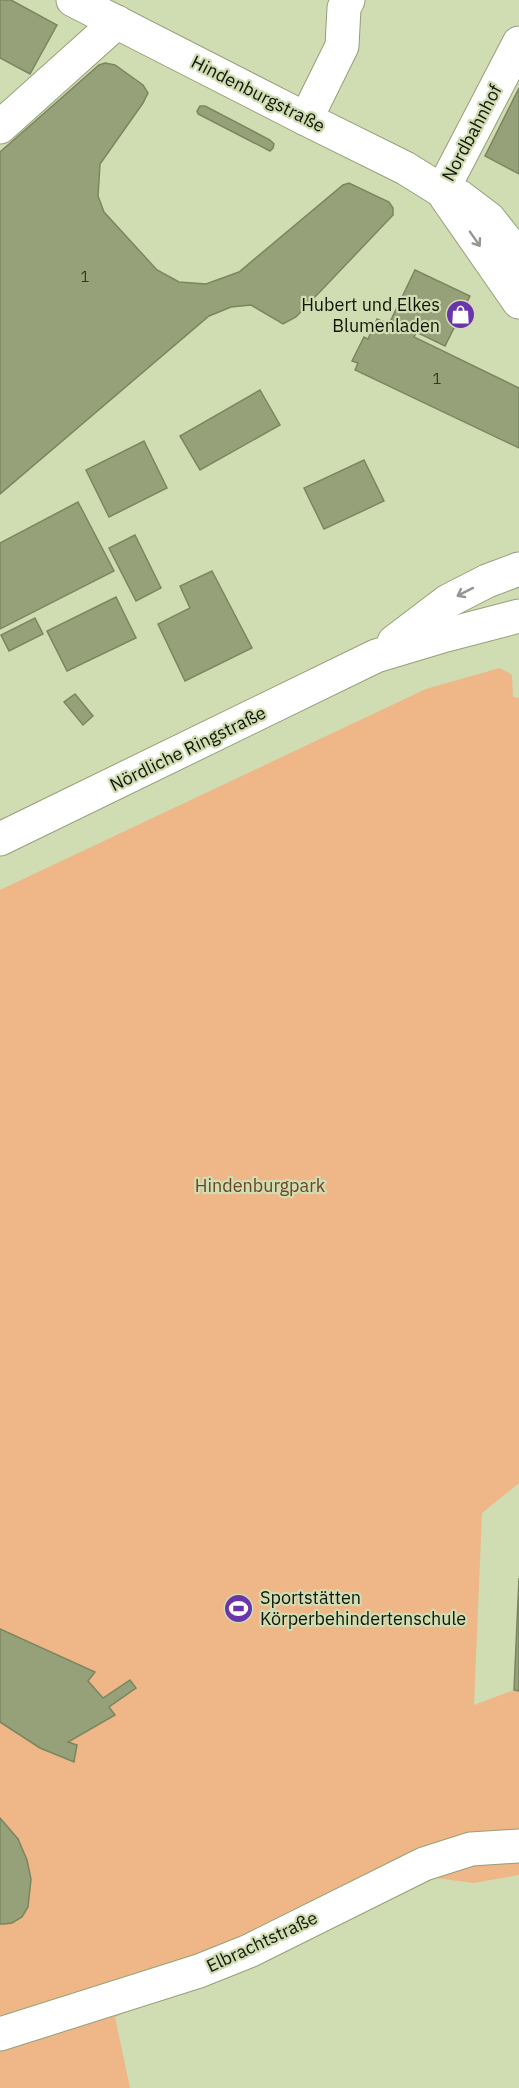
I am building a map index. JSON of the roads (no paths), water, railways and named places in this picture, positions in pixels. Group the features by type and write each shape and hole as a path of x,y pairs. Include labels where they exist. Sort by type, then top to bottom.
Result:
{"main road":[{"name":"Hindenburgstraße","path":"73,0 306,120 405,168 442,191 460,197 489,219 519,257"},
{"path":"306,120 342,46 344,8 348,0"},
{"path":"0,127 117,22"},
{"name":"Nordbahnhof","path":"442,191 519,43"},
{"name":"Hindenburgstraße","path":"442,191 519,302"},
{"name":"Nördliche Ringstraße","path":"376,656 448,601 487,581 519,569"},
{"name":"Nördliche Ringstraße","path":"0,839 376,656 446,634 519,616"},
{"name":"Elbrachtstraße","path":"0,2034 199,1971 249,1951 424,1864 471,1849 519,1846"}],"place":[{"name":"Hubert und Elkes Blumenladen","path":"461,315"},
{"name":"Sportstätten Körperbehindertenschule","path":"239,1608"}],"park label":[{"name":"Hindenburgpark","path":"260,1186"}]}
